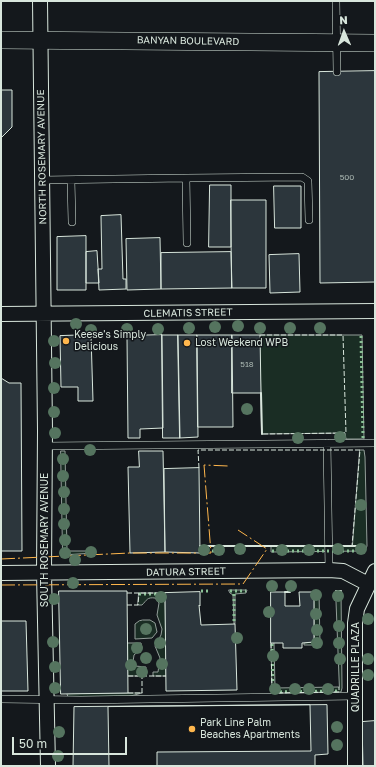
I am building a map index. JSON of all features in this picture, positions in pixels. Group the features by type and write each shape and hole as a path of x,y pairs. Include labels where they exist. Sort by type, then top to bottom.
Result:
{"street":[{"name":"NORTH ROSEMARY AVENUE","path":"40,1 43,314"},
{"name":"BANYAN BOULEVARD","path":"1,40 375,43"},
{"name":"CLEMATIS STREET","path":"1,314 375,311"},
{"name":"SOUTH ROSEMARY AVENUE","path":"43,314 45,446 44,573 48,699 48,766"},
{"name":"DATURA STREET","path":"1,573 329,570 343,571 368,584"},
{"name":"QUADRILLE PLAZA","path":"355,766 355,623 357,609 375,571"}],"lane":[{"path":"336,1 337,72"},
{"path":"42,180 302,177 308,181 309,220"},
{"path":"186,178 187,243"},
{"path":"71,180 72,222"},
{"path":"327,443 329,570"},
{"path":"45,446 375,443"},
{"path":"1,699 81,700 355,696"}],"green space":[{"path":"260,335 362,335 364,439 346,439 345,433 262,434"},
{"path":"360,450 364,450 365,457 367,546 365,551 271,552 271,546 352,546"},
{"path":"61,451 65,451 67,551 93,551 94,553 63,555"},
{"path":"229,590 247,590 246,593 235,594 235,624 233,595"},
{"path":"336,591 341,591 341,692 272,693 271,643 274,643 275,688 339,687"},
{"path":"314,592 319,592 320,645 304,645 304,643 314,642"},
{"path":"139,593 165,593 166,676 153,676 153,672 158,672 160,658 155,646 161,635 162,629 157,615 159,603 155,598 150,598 147,599 142,605 138,605"},
{"path":"143,620 150,620 155,623 157,632 152,638 135,639 135,624"},
{"path":"128,643 141,643 142,648 134,655 133,662 135,666 146,667 146,676 128,676"},
{"path":"142,693 127,697 68,697 67,694"}],"building":[{"path":"375,71 375,282 320,283 319,72"},
{"path":"1,90 12,90 12,127 1,138"},
{"path":"210,185 231,185 231,247 209,247"},
{"path":"274,186 301,186 301,228 275,228"},
{"path":"231,200 266,200 266,288 232,288"},
{"path":"121,215 123,279 126,279 126,289 99,290 98,269 102,269 101,216"},
{"path":"86,236 86,290 57,290 57,237"},
{"path":"160,238 161,289 127,290 126,239"},
{"path":"97,251 99,283 86,283 86,252"},
{"path":"231,252 232,288 161,289 161,253"},
{"path":"299,254 300,292 270,293 269,255"},
{"path":"91,335 93,401 78,401 78,387 61,387 60,336"},
{"path":"162,335 163,428 140,429 140,438 128,438 127,336"},
{"path":"162,335 178,335 180,438 163,438"},
{"path":"178,335 197,335 198,437 180,438"},
{"path":"197,335 232,335 233,427 198,427"},
{"path":"232,335 260,335 261,393 232,393"},
{"path":"1,378 9,383 21,383 22,551 1,551"},
{"path":"139,451 163,451 165,552 130,553 128,467 139,467"},
{"path":"199,468 200,553 165,552 164,469"},
{"path":"59,591 127,591 128,693 61,694"},
{"path":"200,592 200,606 199,605 201,625 235,624 237,690 166,691 165,593"},
{"path":"271,592 285,592 285,606 300,606 299,592 314,592 314,642 302,643 302,648 283,648 283,643 271,643"},
{"path":"1,621 26,621 28,691 1,691"},
{"name":"Park Line Palm Beaches Apartments","path":"310,705 311,751 157,752 157,766 73,766 74,707"},
{"name":"Park Line Palm Beaches Apartments","path":"327,705 328,754 315,755 315,766 109,766 108,707"},
{"path":"375,721 375,766 363,766 362,722"}],"hedge":[{"path":"361,336 363,438"},
{"path":"202,551 221,551"},
{"path":"235,551 244,551"},
{"path":"272,551 363,551"},
{"path":"201,591 210,591"},
{"path":"230,591 246,591"},
{"path":"139,594 164,594"},
{"path":"234,594 234,624"},
{"path":"272,644 273,692 338,691"}],"fence":[{"path":"260,335 343,335 346,433 262,434"},
{"path":"199,468 198,450 360,450 352,546"},
{"path":"127,593 165,593"},
{"path":"127,605 138,605 139,593"},
{"path":"271,643 272,693 339,692 339,687"},
{"path":"128,676 166,676"},
{"path":"128,693 142,693 142,676"}],"wall":[{"path":"261,393 262,434"},
{"path":"200,546 363,546"},
{"path":"336,591 341,591"},
{"path":"285,592 290,592"},
{"path":"314,592 319,592"}],"power":[{"path":"1,559 130,553 211,553 204,465 228,466"},
{"path":"1,585 243,584 267,549 238,530"}],"place":[{"name":"Keese's Simply Delicious","path":"66,341"},
{"name":"Lost Weekend WPB","path":"187,343"},
{"name":"Park Line Palm Beaches Apartments","path":"192,729"}]}
